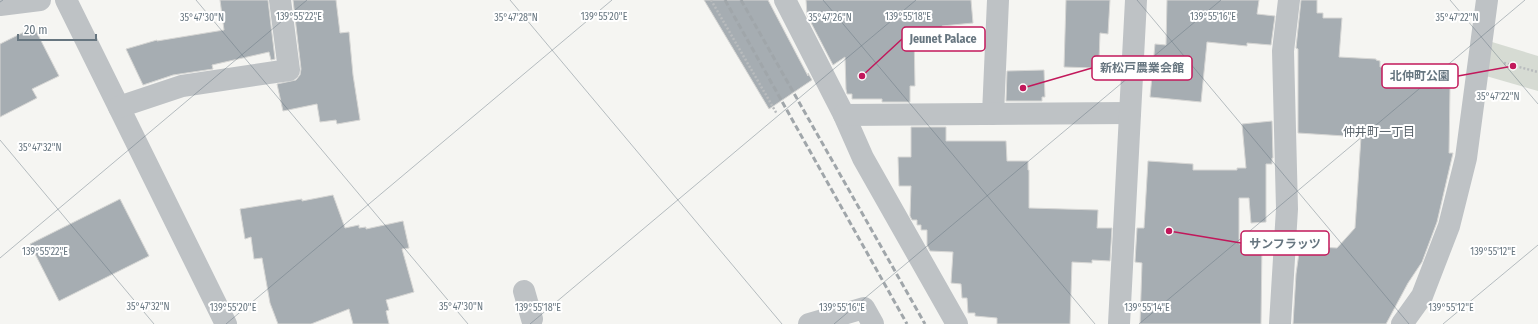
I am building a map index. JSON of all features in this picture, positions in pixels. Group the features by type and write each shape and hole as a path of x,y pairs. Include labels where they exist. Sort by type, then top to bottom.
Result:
{"street":[{"path":"0,5 40,0"},
{"path":"66,0 226,324"},
{"path":"119,107 182,86 289,70 280,0"},
{"path":"785,0 844,115 863,158 957,324"},
{"path":"993,114 998,0"},
{"path":"1119,324 1136,0"},
{"path":"1280,324 1287,209 1283,51 1289,0"},
{"path":"1402,324 1422,296 1449,226 1466,158 1487,0"},
{"path":"844,115 1130,113"},
{"path":"524,291 528,322"},
{"path":"809,324 864,308 873,324"}],"path":[{"path":"711,0 777,114"},
{"path":"1480,56 1538,72"}],"shaded area":[{"path":"1492,42 1538,56 1538,91 1486,76"}],"building":[{"path":"220,0 268,0 275,59 271,60 269,52 212,65 213,69 173,75 143,85 126,49 157,40 224,30"},
{"path":"293,0 336,0 340,33 349,32 353,75 360,120 337,124 336,120 320,122 317,104 283,111 277,84 296,80 300,75 301,69"},
{"path":"704,0 768,0 808,76 808,73 812,80 769,109"},
{"path":"806,0 971,0 973,23 942,26 942,30 914,31 915,86 910,86 910,102 882,102 882,99 852,99 852,94 847,94 846,89 845,57 833,65 807,15"},
{"path":"1066,0 1110,0 1108,34 1100,33 1099,61 1095,61 1095,68 1064,67"},
{"path":"1167,0 1259,0 1257,14 1275,16 1271,45 1247,43 1247,46 1207,42 1201,102 1150,97 1155,44 1166,45"},
{"path":"1301,0 1317,0 1317,13 1323,13 1323,18 1342,18 1339,57 1376,59 1380,61 1380,67 1406,68 1406,70 1411,70 1411,87 1441,86 1442,88 1450,88 1449,153 1453,153 1437,222 1422,262 1408,283 1386,324 1293,324 1296,274 1300,246 1337,248 1355,228 1361,137 1298,133 1298,49 1296,48"},
{"path":"34,27 59,76 32,89 37,98 0,117 0,44"},
{"path":"1044,70 1045,97 1042,97 1042,101 1006,101 1007,71"},
{"path":"1272,121 1273,158 1272,164 1266,164 1266,222 1251,223 1249,198 1239,198 1239,244 1262,245 1261,324 1140,324 1142,263 1135,262 1137,228 1144,228 1148,161 1193,164 1193,170 1237,170 1237,168 1246,168 1242,124"},
{"path":"911,127 946,127 946,141 1006,141 1007,161 1028,161 1029,208 1098,210 1097,228 1112,228 1110,261 1092,260 1092,263 1072,262 1070,324 997,324 997,318 975,316 975,313 968,313 967,298 962,298 961,284 951,283 953,252 930,251 927,245 927,230 921,230 921,225 917,225 917,220 912,220 910,216 911,186 899,186 898,157 911,157"},
{"path":"333,195 345,228 359,225 359,228 366,227 366,229 403,221 409,248 402,249 414,292 386,300 389,310 386,311 389,324 353,324 349,309 311,324 278,324 270,303 262,258 254,259 251,237 245,239 240,209 302,199 302,201"},
{"path":"120,199 149,256 59,301 30,244"}],"railway":[{"path":"725,0 907,324"},
{"path":"741,0 925,324"}],"place":[{"name":"北仲町公園","path":"1513,66"},
{"name":"Jeunet Palace","path":"862,76"},
{"name":"新松戸農業会館","path":"1023,88"},
{"name":"サンフラッツ","path":"1169,231"}],"district":[{"name":"仲井町一丁目","path":"1379,132"}]}
